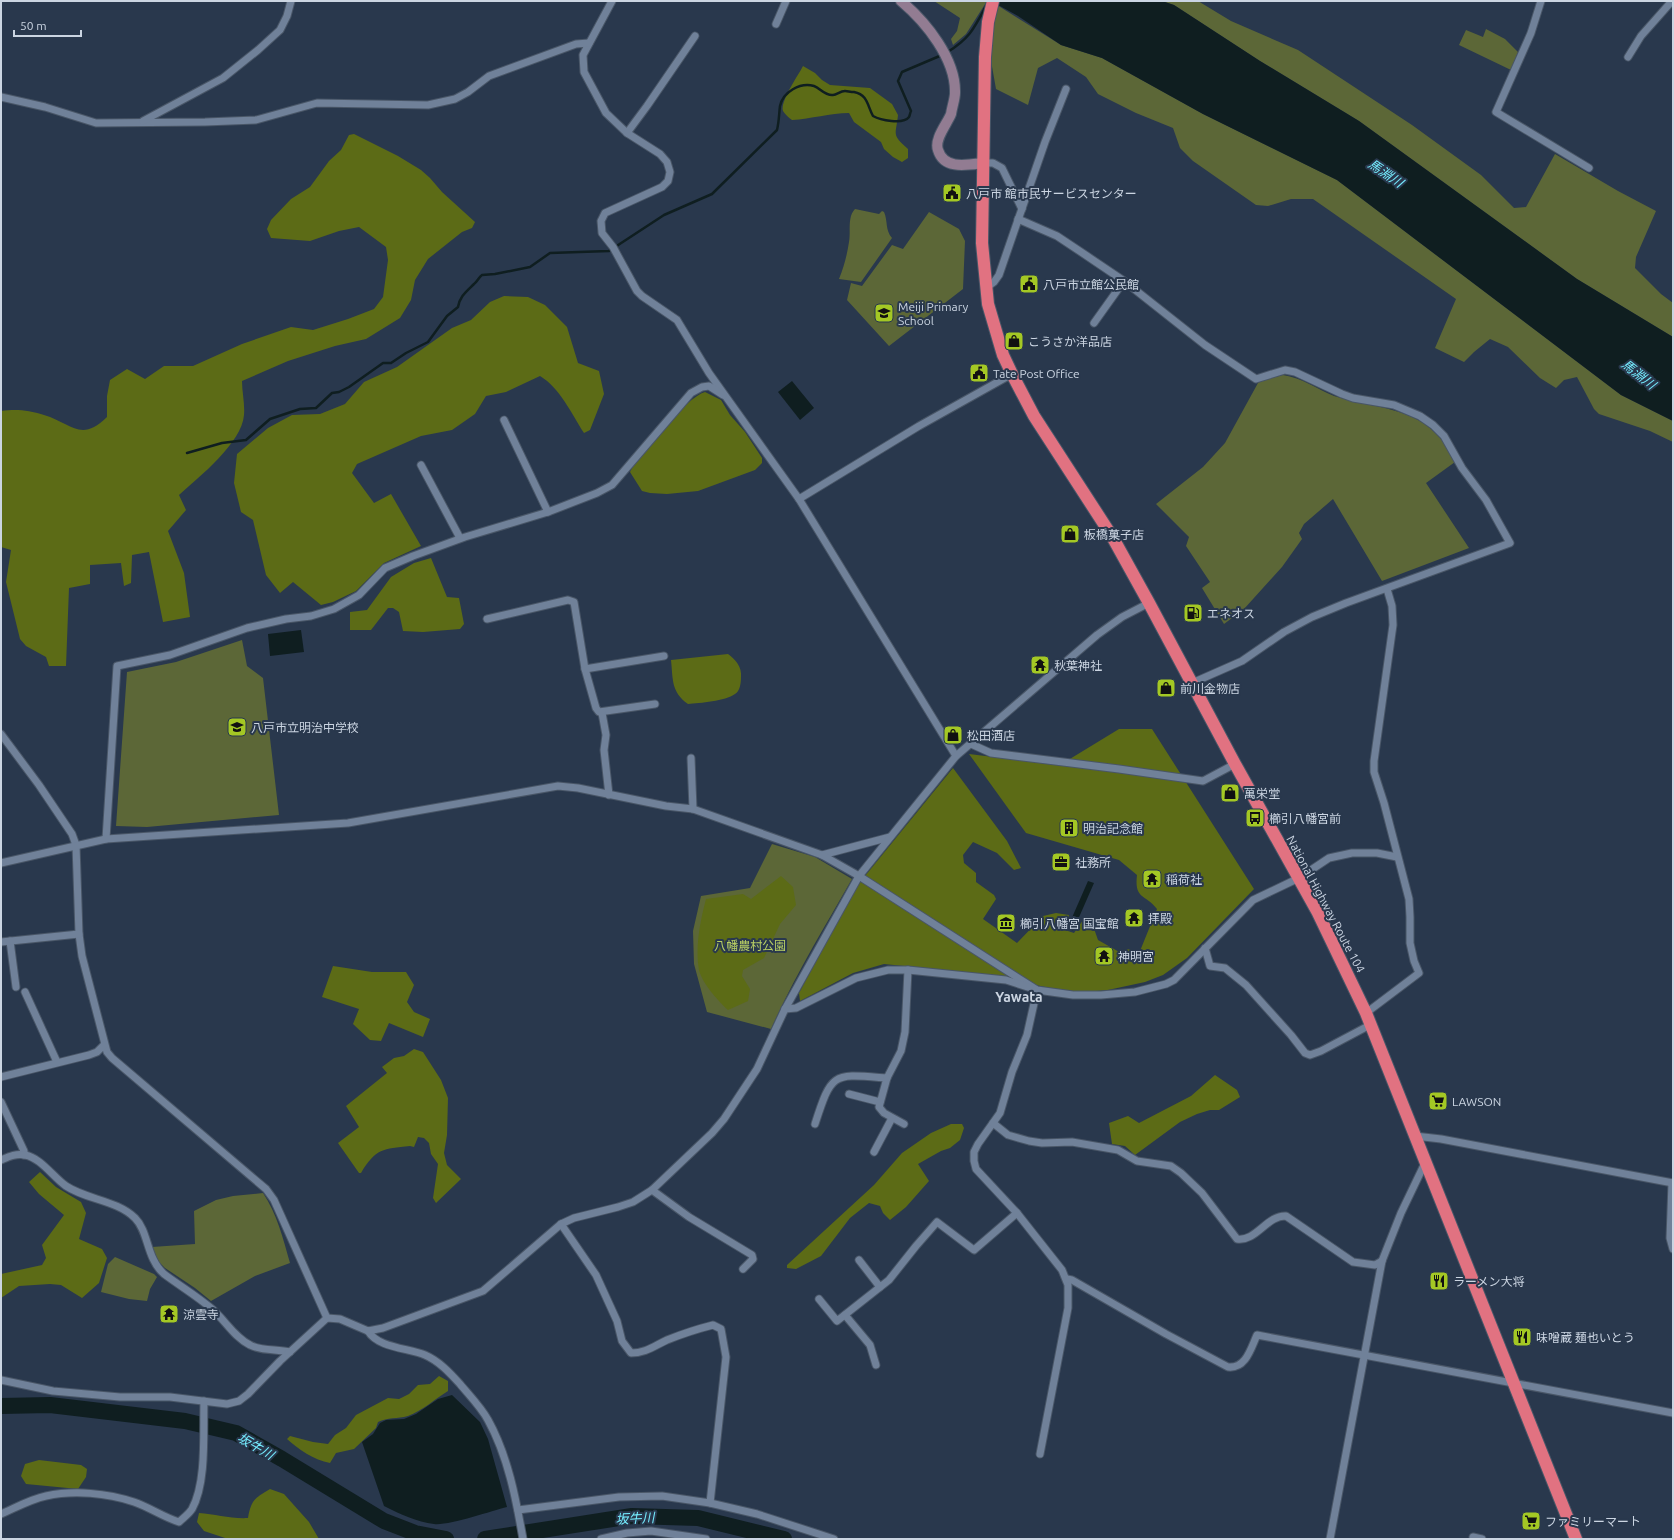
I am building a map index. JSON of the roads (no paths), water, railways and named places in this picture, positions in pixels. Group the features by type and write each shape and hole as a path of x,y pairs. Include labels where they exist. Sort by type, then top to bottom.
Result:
{"highway":[{"name":"National Highway Route 104","path":"992,1 988,22 985,57 982,244 986,289 1003,355 1034,416 1112,538 1149,603 1235,764 1317,911 1368,1019 1576,1539"}],"main road":[{"path":"901,1 936,40 949,61 954,77 955,94 950,114 939,138 937,149 941,157 948,163 957,165 983,163"}],"street":[{"path":"141,122 223,78 258,50 280,30 287,16 291,1"},
{"path":"612,1 583,55 584,72 606,113 627,133 660,154 667,162 670,172 668,181 662,187 605,213 601,221 602,233 613,247 637,291 677,320 709,373 799,499 956,756"},
{"path":"776,24 786,1"},
{"path":"1541,1 1531,33 1496,112 1589,168"},
{"path":"1628,57 1641,36 1672,1"},
{"path":"627,133 695,36"},
{"path":"1,97 45,107 96,123 256,120 317,103 428,105 444,102 468,92 490,76 576,44 589,42"},
{"path":"986,289 999,276 1018,219 1066,89"},
{"path":"983,163 993,163 1002,168 1022,209"},
{"path":"1018,219 1057,236 1124,281 1205,345 1256,378 1285,370 1295,372 1353,398 1394,405 1420,416 1433,425 1444,436 1462,468 1486,500 1510,542 1312,617 1284,632 1242,661 1192,683"},
{"path":"1094,323 1124,281"},
{"path":"799,499 919,426 1012,374"},
{"path":"106,839 117,666 170,655 247,628 286,619 311,616 334,609 359,595 385,568 460,538 548,512 597,493 612,485 691,393 702,387 709,386 727,398"},
{"path":"504,420 548,512"},
{"path":"421,465 460,538"},
{"path":"1205,948 1210,966 1225,968 1246,985 1291,1035 1305,1053 1310,1055 1321,1051 1368,1019 1419,973 1414,961 1410,943 1408,899 1396,857 1384,803 1374,772 1374,761 1392,625 1392,606 1387,589"},
{"path":"487,619 568,600 574,602 585,668 596,708 599,712 602,713 654,704"},
{"path":"1,1380 53,1391 120,1397 170,1398 227,1404 239,1401 327,1318 340,1319 368,1331 383,1328 483,1291 561,1224 574,1218 618,1208 633,1202 652,1190 707,1138 724,1119 757,1069 785,1010 859,876 956,756 1097,635 1122,617 1149,603"},
{"path":"585,668 664,656"},
{"path":"602,713 606,735 604,750 609,795"},
{"path":"1,734 39,785 72,834 76,845 79,934 82,956 104,1045 112,1058 266,1189 274,1200 327,1318"},
{"path":"971,744 991,753 1119,768 1203,781 1235,764"},
{"path":"691,758 693,809"},
{"path":"1,862 106,839 348,823 558,786 578,788 666,806 693,809 822,855 859,876 1037,990"},
{"path":"822,855 890,837"},
{"path":"785,1010 796,1008 856,978 888,970 908,970 1006,980 1037,990 1074,995 1101,995 1136,992 1166,984 1174,980 1254,900 1299,878 1329,858 1352,853 1377,853 1396,857"},
{"path":"1,942 79,934"},
{"path":"10,941 16,987"},
{"path":"904,1124 892,1118 879,1107 887,1078 901,1051 905,1032 908,970"},
{"path":"1037,990 1027,1035 1012,1072 1000,1113 978,1144 974,1152 974,1162 976,1168 1017,1213 1067,1278 1068,1308 1040,1454"},
{"path":"24,992 57,1062"},
{"path":"1,1077 89,1055 97,1052 104,1045"},
{"path":"815,1124 824,1094 835,1080 850,1075 887,1078"},
{"path":"850,1094 880,1102"},
{"path":"1,1102 24,1151 24,1155"},
{"path":"874,1152 892,1118"},
{"path":"993,1123 1008,1135 1028,1141 1042,1143 1072,1142 1118,1150 1136,1161 1171,1166 1202,1193 1237,1239 1245,1239 1275,1218 1286,1216 1353,1262 1375,1265 1382,1261"},
{"path":"1415,1136 1673,1183 1670,1238 1673,1249"},
{"path":"1,1160 14,1155 24,1155 37,1162 65,1186 121,1208 132,1215 141,1225 151,1255 158,1269 213,1310 243,1340 256,1348 277,1349 290,1352"},
{"path":"1330,1539 1382,1261 1401,1213 1425,1163"},
{"path":"652,1190 689,1217 752,1255 753,1259 743,1269"},
{"path":"819,1299 837,1321 893,1275 937,1222 974,1250 1017,1213"},
{"path":"561,1224 596,1275 617,1321 622,1341 631,1353 641,1353 666,1341 713,1325 717,1326 720,1330 726,1357 710,1502"},
{"path":"859,1260 880,1287"},
{"path":"1067,1278 1228,1367 1235,1368 1244,1362 1257,1335 1673,1413"},
{"path":"845,1315 870,1345 876,1365"},
{"path":"368,1331 372,1338 380,1342 425,1355 446,1369 488,1419 498,1441 511,1479 524,1539"},
{"path":"1,1514 45,1496 69,1493 103,1495 134,1502 178,1522 192,1510 201,1478 203,1461 204,1401"},
{"path":"518,1510 619,1497 662,1496 710,1502 757,1514 834,1539"},
{"path":"601,1539 627,1533 651,1531 706,1539"},
{"path":"1473,1537 1482,1539"}],"water":[{"name":"馬淵川","path":"991,1 1162,1 1174,5 1260,61 1359,121 1577,279 1673,337 1673,421 1621,395 1337,180 1203,114 1102,58 1061,45 1018,16"},
{"path":"792,381 814,408 800,420 778,392"},
{"path":"301,630 304,652 270,656 268,634"},
{"path":"1088,881 1094,883 1073,931 1067,929"},
{"path":"452,1395 480,1422 488,1439 507,1507 449,1523 434,1524 409,1517 384,1506 362,1442 373,1434 380,1423 386,1420 404,1419 416,1414 438,1399"}],"waterway":[{"path":"946,53 966,38 986,6"},
{"path":"187,453 222,443 246,440 270,419 300,409 316,408 332,393 339,392 349,387 383,363 391,363 406,353 428,342 447,316 458,307 464,294 482,275 530,267 550,253 609,251 664,215 712,194 777,130 780,106 788,92 793,89 803,85 809,85 814,86 830,95 843,91 859,93 865,98 873,116 891,121 902,121 906,119 909,117 911,111 898,81 902,72 942,55"},
{"name":"坂牛川","path":"1,1406 50,1405 185,1421 236,1433 384,1521 415,1533 446,1539"},
{"name":"坂牛川","path":"485,1539 632,1516 698,1518 784,1539"}],"place":[{"name":"八戸市 館市民サービスセンター","path":"952,193"},
{"name":"八戸市立館公民館","path":"1029,284"},
{"name":"Meiji Primary School","path":"884,313"},
{"name":"こうさか洋品店","path":"1014,341"},
{"name":"Tate Post Office","path":"979,373"},
{"name":"板橋菓子店","path":"1070,534"},
{"name":"エネオス","path":"1193,613"},
{"name":"秋葉神社","path":"1040,665"},
{"name":"前川金物店","path":"1166,688"},
{"name":"八戸市立明治中学校","path":"237,727"},
{"name":"松田酒店","path":"953,735"},
{"name":"萬栄堂","path":"1230,793"},
{"name":"櫛引八幡宮前","path":"1255,818"},
{"name":"明治記念館","path":"1069,828"},
{"name":"社務所","path":"1061,862"},
{"name":"稲荷社","path":"1152,879"},
{"name":"拝殿","path":"1134,918"},
{"name":"櫛引八幡宮 国宝館","path":"1006,923"},
{"name":"神明宮","path":"1104,956"},
{"name":"LAWSON","path":"1438,1101"},
{"name":"ラーメン大将","path":"1439,1281"},
{"name":"涼雲寺","path":"169,1314"},
{"name":"味噌蔵 麺也いとう","path":"1522,1337"},
{"name":"ファミリーマート","path":"1531,1521"}],"district":[{"name":"Yawata","path":"1019,997"}],"park label":[{"name":"八幡農村公園","path":"750,945"}]}
